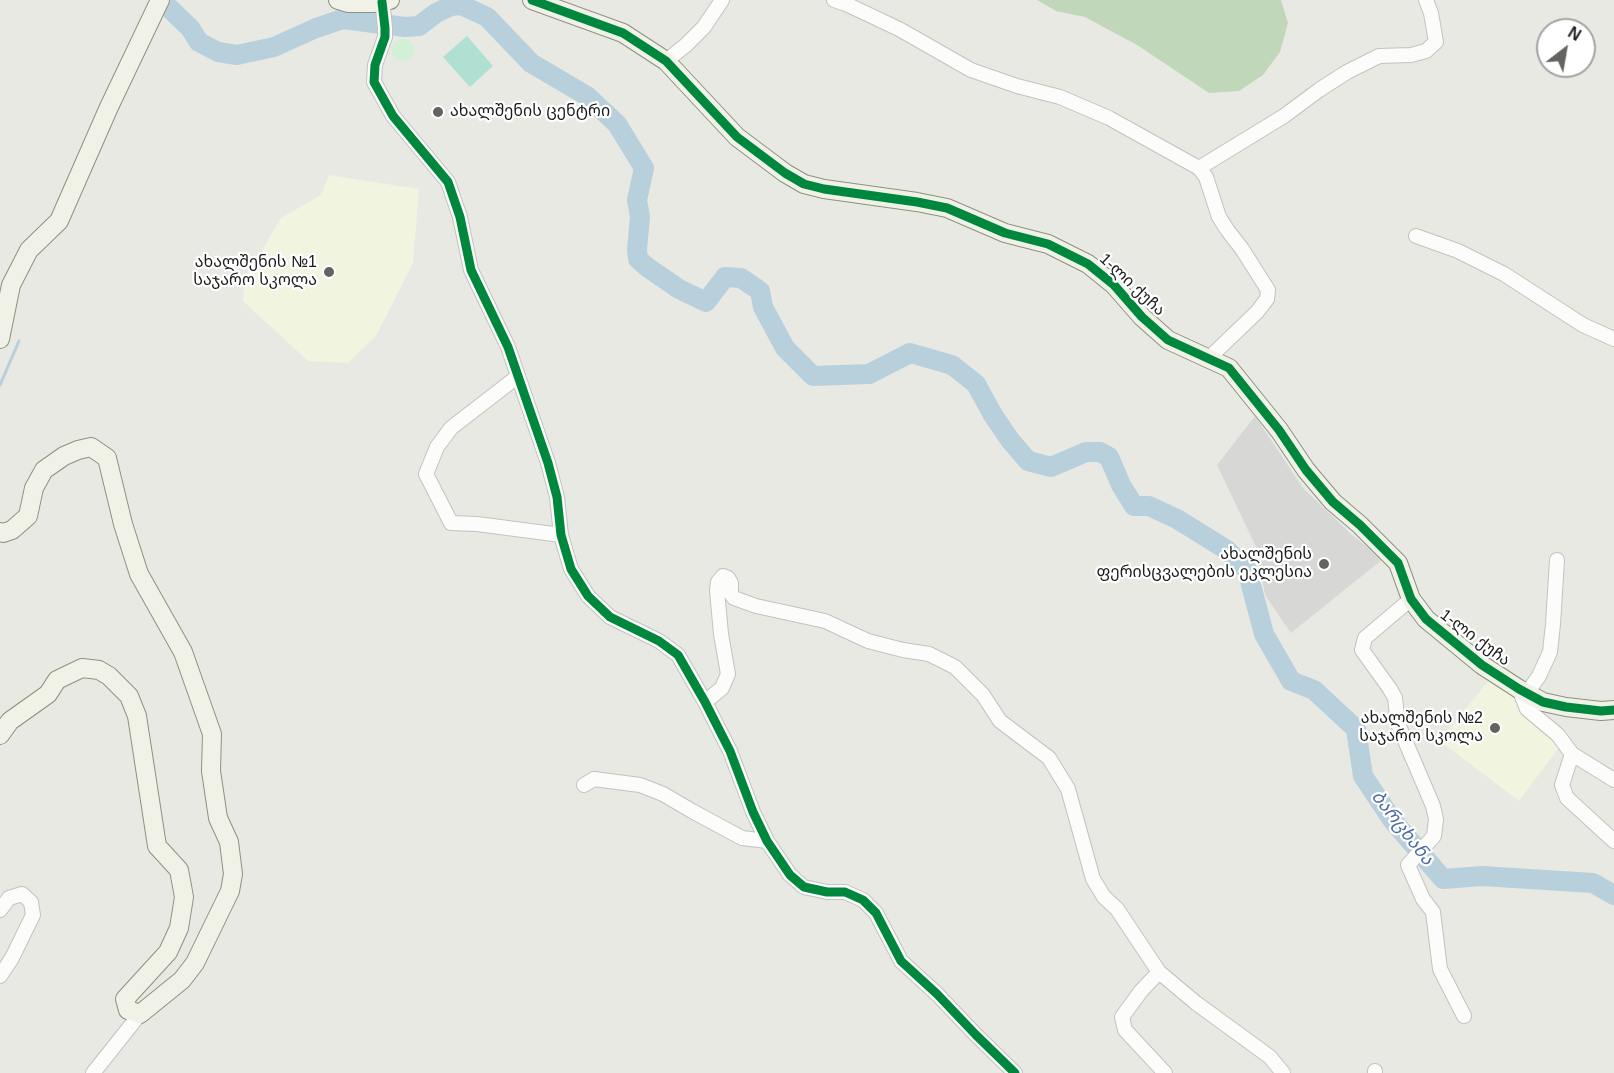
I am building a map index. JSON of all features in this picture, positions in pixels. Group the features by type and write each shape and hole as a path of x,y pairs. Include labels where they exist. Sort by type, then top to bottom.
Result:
{"street":[{"path":"338,0 348,3 385,3 384,37 375,65 374,82 393,116 448,182 460,217 471,270 508,347 548,463 557,497 561,535 571,570 588,596 610,617 659,641 678,655 730,751 767,842 790,875 804,887 827,892 845,892 863,900 876,913 901,961 1015,1073"},
{"name":"1-ლი ქუჩა","path":"532,0 623,33 666,61 737,137 785,173 804,184 947,208 1005,233 1048,244 1088,264 1114,285 1168,340 1229,368 1326,494 1398,563 1411,598 1425,619 1482,665 1543,702 1601,711 1614,710"},
{"path":"666,61 704,27 722,0"},
{"path":"834,0 899,29 971,70 1017,86 1060,97 1109,118 1199,168 1206,177 1219,217 1268,290 1267,299 1257,312 1209,358"},
{"path":"1199,168 1284,116 1347,72 1379,56 1412,55 1426,51 1436,42 1431,13 1426,0"},
{"path":"0,339 11,285 29,250 59,221 109,107 158,5"},
{"path":"1416,236 1458,251 1504,274 1583,325 1614,339"},
{"path":"518,377 451,428 438,447 426,474 451,523 477,524 561,535"},
{"path":"0,532 12,530 28,516 34,488 44,470 64,456 91,447 107,458 123,524 140,574 183,652 212,734 211,771 218,818 229,842 233,874 230,891 195,963 182,980 140,1014 93,1073"},
{"path":"1557,560 1550,652 1539,676 1523,691 1527,709 1558,735 1572,754 1614,780"},
{"path":"705,702 722,688 728,675 717,590 718,582 723,576 728,578 734,598 756,606 825,621 868,641 929,654 955,667 983,696 1000,721 1049,758 1068,789 1093,879 1104,897 1117,909 1159,972 1196,1003 1270,1057 1283,1073"},
{"path":"1411,598 1365,638 1362,650 1395,698 1398,724 1433,806 1436,819 1434,836 1408,866 1423,899 1433,912 1440,969 1464,1016"},
{"path":"0,735 10,721 48,694 57,680 82,668 99,670 109,676 129,696 137,716 157,846 179,870 184,897 179,928 168,952 125,999 128,1010 140,1014"},
{"path":"1572,754 1562,785 1567,798 1614,841"},
{"path":"584,785 594,779 640,785 663,794 742,838 767,842"},
{"path":"0,910 9,898 22,894 32,902 33,915 12,958 0,976"},
{"path":"1159,972 1134,999 1122,1017 1125,1030 1165,1073"}],"shaded area":[{"path":"1037,0 1281,0 1288,23 1280,52 1263,75 1239,91 1209,93 1137,45 1085,17 1056,11"},
{"path":"467,36 493,66 470,87 443,57"},
{"path":"403,39 413,46 414,50 407,60 403,61 393,54 392,50 399,40"},
{"name":"ახალშენის №1 საჯარო სკოლა","path":"329,175 419,189 413,263 376,336 348,363 308,361 243,301 244,280 281,218 321,195"},
{"path":"1255,416 1303,488 1352,535 1383,559 1291,633 1265,595 1257,549 1217,465"},
{"name":"ახალშენის №2 საჯარო სკოლა","path":"1490,679 1518,699 1524,716 1560,746 1519,801 1440,741"}],"waterway":[{"name":"ბარცხანა","path":"161,0 190,28 199,42 218,52 237,55 274,47 316,28 343,19 405,27 419,26 436,13 451,6 461,5 487,17 531,63 587,96 617,124 644,168 637,200 640,217 637,250 638,259 647,267 679,289 706,302 725,277 741,278 760,291 763,307 785,348 813,376 869,374 910,353 952,365 976,384 993,415 1028,461 1051,467 1086,452 1100,452 1109,457 1121,485 1134,506 1149,506 1177,519 1227,550 1247,570 1264,634 1291,681 1314,690 1356,729 1363,776 1393,821 1443,879 1482,876 1593,883 1614,895"},
{"path":"0,385 19,341"}],"cycle path":[{"path":"532,0 623,33 666,61 737,137 785,173 804,184 947,208 1005,233 1048,244 1088,264 1114,285 1142,317 1168,340 1229,368 1333,502 1398,563 1411,599 1426,619 1482,665 1543,702 1601,711 1614,710"},
{"path":"382,2 385,37 375,65 374,82 393,116 448,182 460,217 471,270 508,347 548,463 557,497 561,535 571,569 588,596 610,617 659,641 678,655 730,751 753,812 767,841 790,875 804,887 827,892 845,892 863,900 876,913 901,961 1015,1073"}],"place":[{"name":"ახალშენის ცენტრი","path":"438,112"},
{"name":"ახალშენის №1 საჯარო სკოლა","path":"329,272"},
{"name":"ახალშენის ფერისცვალების ეკლესია","path":"1324,564"},
{"name":"ახალშენის №2 საჯარო სკოლა","path":"1495,728"}]}
